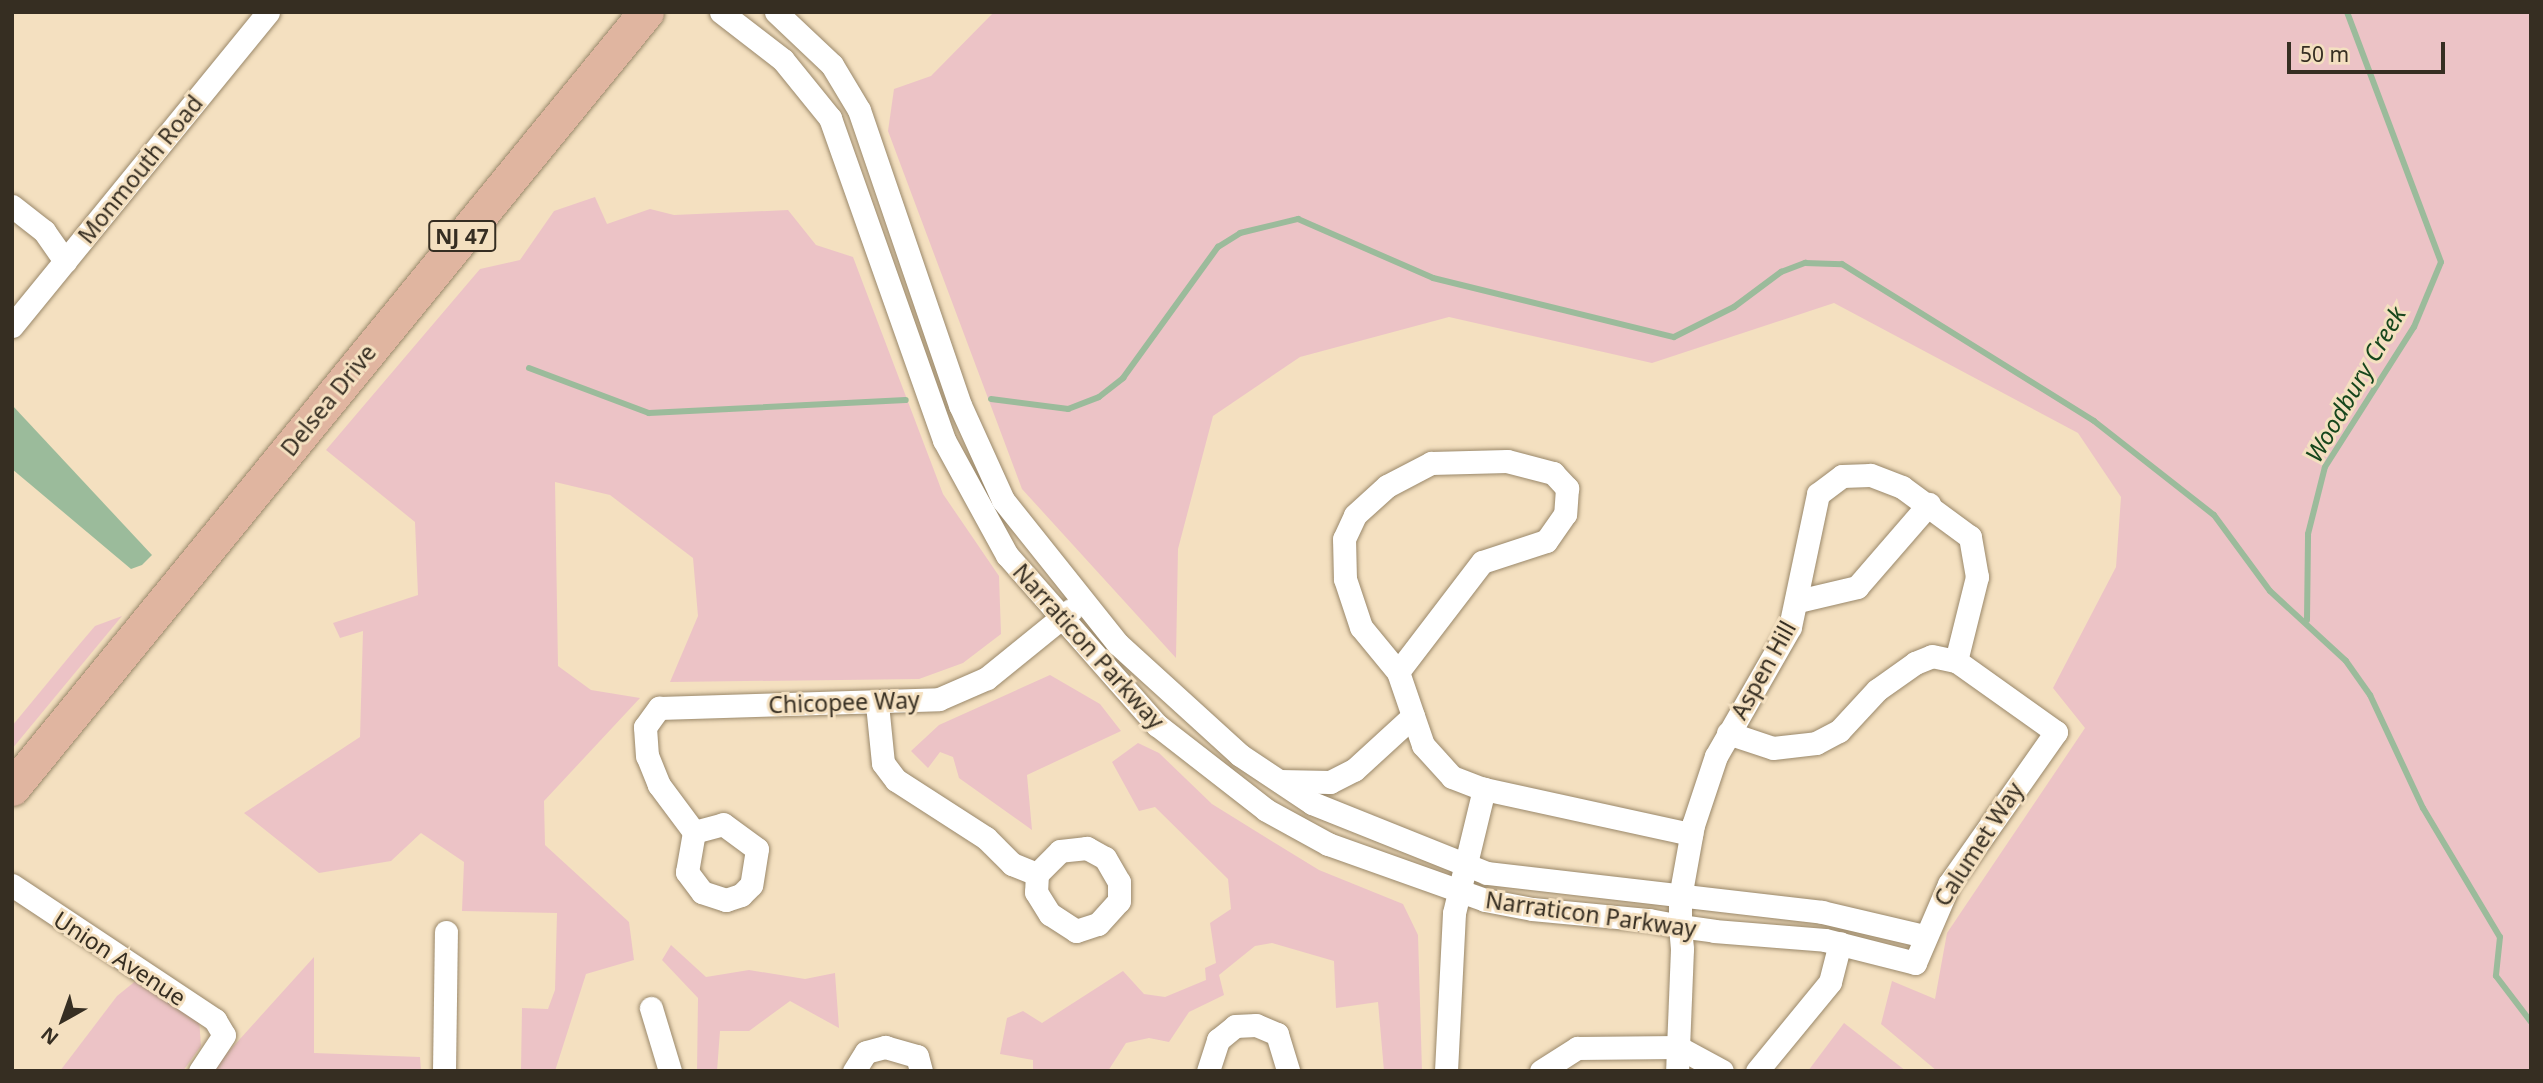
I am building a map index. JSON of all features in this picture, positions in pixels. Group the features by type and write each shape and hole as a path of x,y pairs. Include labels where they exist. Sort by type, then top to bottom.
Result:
{"main road":[{"name":"Delsea Drive","path":"12,788 646,12"}],"street":[{"name":"Monmouth Road","path":"12,326 268,12"},
{"name":"Narraticon Parkway","path":"721,12 783,60 831,118 964,485 999,544 1059,620 1157,725 1266,810 1328,844 1460,894 1680,926 1840,943 1915,963"},
{"name":"Narraticon Parkway","path":"776,12 832,65 859,110 985,464 1003,500 1081,602 1166,692 1280,781 1324,808 1467,866 1680,897 1822,912 1924,936"},
{"path":"12,206 44,231 65,261"},
{"path":"1398,672 1482,562 1546,541 1564,513 1567,488 1553,473 1507,461 1431,463 1387,486 1355,515 1344,539 1345,579 1361,627 1398,672 1423,745 1452,777 1484,789 1691,834"},
{"name":"Aspen Hill","path":"1677,1071 1680,897 1691,834 1728,733 1790,627 1798,601 1812,510 1818,494 1842,476 1870,475 1929,504 1970,537 1976,554 1977,577 1956,661 1932,656 1915,663 1877,690 1839,731 1816,743 1773,748 1728,733"},
{"path":"1798,601 1857,587 1929,504"},
{"name":"Chicopee Way","path":"694,832 659,785 647,756 645,727 659,708 877,704 939,699 987,678 1081,602"},
{"name":"Calumet Way","path":"1915,963 1924,936 1949,884 2056,732 1956,661"},
{"path":"877,704 883,762 896,779 986,838 1012,864 1037,874"},
{"path":"1280,781 1330,782 1354,770 1413,716"},
{"path":"1446,1071 1447,990 1460,894 1484,789"},
{"name":"Union Avenue","path":"12,885 215,1020 224,1035 200,1071"},
{"path":"444,1071 446,932"},
{"path":"1757,1071 1830,982 1840,943"},
{"path":"651,1008 670,1071"},
{"path":"1208,1071 1218,1040 1235,1026 1256,1025 1277,1034 1288,1071"},
{"path":"854,1071 866,1052 885,1046 917,1056 921,1071"},
{"path":"1541,1071 1577,1048 1678,1047 1722,1071"}],"shaded area":[{"path":"994,12 2531,12 2531,1071 1937,1071 1881,1024 1892,981 1935,999 1947,933 2085,728 2053,688 2116,567 2121,497 2078,433 1834,303 1652,363 1449,317 1300,357 1213,416 1178,549 1176,658 1022,489 888,131 894,89 931,76"},
{"path":"595,197 607,224 650,209 674,215 788,210 816,245 853,257 943,494 999,576 1001,634 963,663 919,679 670,682 698,616 693,558 610,495 555,482 558,666 591,690 640,698 544,801 545,845 629,922 634,960 586,974 555,1071 511,1071 521,1070 522,1008 548,1009 555,990 557,913 462,911 464,862 421,833 391,861 319,873 244,813 360,737 363,631 340,638 333,623 418,595 415,522 326,450 480,269 520,260 554,211"},
{"path":"12,405 152,555 142,565 131,569 12,469"},
{"path":"122,616 12,749 12,726 78,646 95,626"},
{"path":"1050,675 1100,704 1121,731 1027,775 1032,830 959,778 953,757 940,752 928,768 911,751 939,725"},
{"path":"1138,743 1159,753 1212,804 1319,870 1403,904 1418,935 1422,1071 1384,1071 1378,1002 1336,1008 1334,961 1272,943 1255,946 1219,975 1224,995 1189,1012 1169,1042 1149,1038 1126,1043 1108,1071 1033,1071 1033,1060 1000,1054 1007,1018 1023,1011 1042,1023 1123,971 1144,994 1165,997 1206,980 1205,968 1216,963 1210,923 1231,909 1228,879 1155,807 1139,811 1112,762"},
{"path":"671,945 706,977 749,970 805,979 835,973 839,1028 790,1001 749,1031 720,1031 717,1071 697,1071 698,998 662,960"},
{"path":"314,957 314,1053 420,1057 421,1071 211,1071"},
{"path":"138,979 199,1018 201,1046 183,1071 60,1071 117,996"},
{"path":"1844,1023 1906,1071 1808,1071"}],"waterway":[{"name":"Woodbury Creek","path":"2307,620 2308,534 2325,467 2414,327 2441,262 2347,12"},
{"path":"991,399 1068,409 1099,397 1123,378 1218,247 1240,233 1298,219 1433,278 1674,337 1734,307 1781,272 1805,263 1842,264 2094,421 2214,515 2270,591 2346,661 2370,695 2423,808 2500,937 2496,976 2531,1022"},
{"path":"529,368 649,413 906,400"}]}
